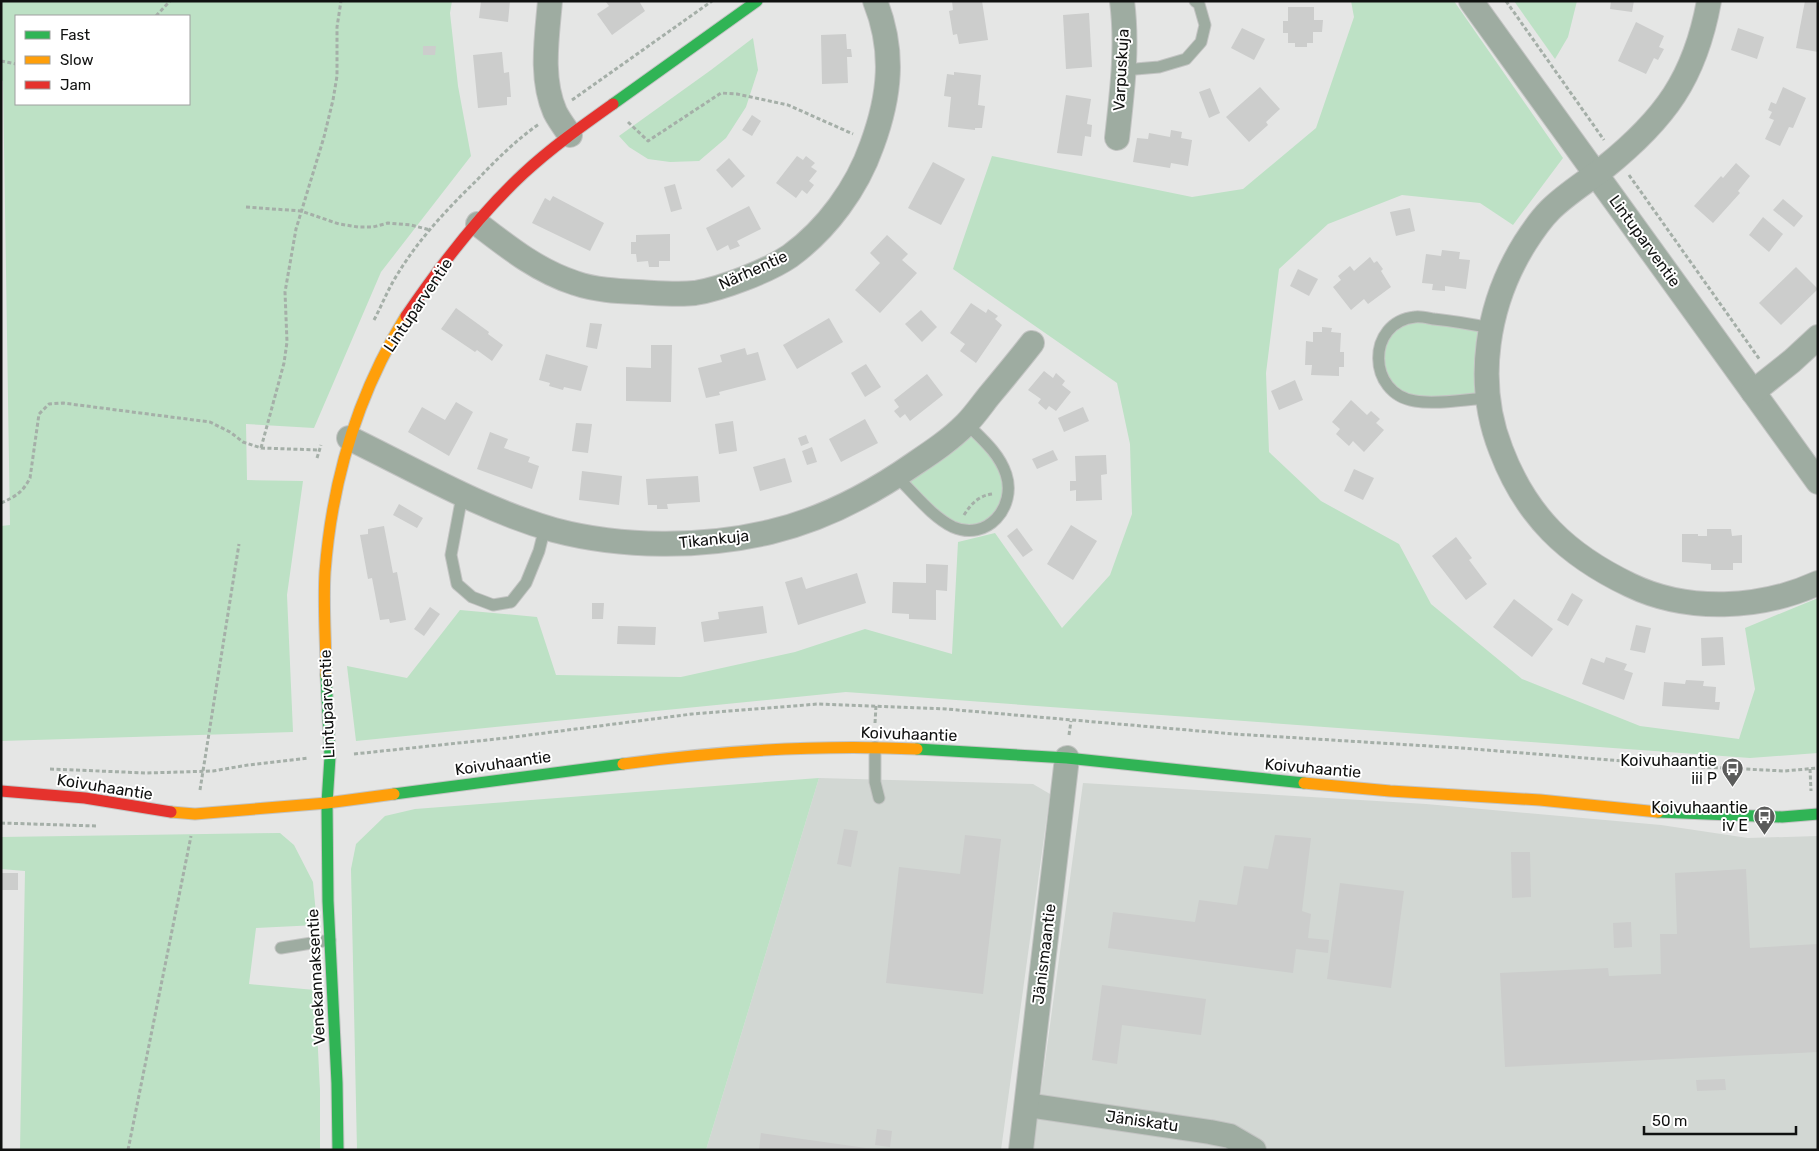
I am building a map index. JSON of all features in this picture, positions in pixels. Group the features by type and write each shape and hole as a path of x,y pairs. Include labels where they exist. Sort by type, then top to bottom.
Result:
{"street":[{"path":"550,1 546,58 547,83 555,112 570,135"},
{"name":"Lintuparventie","path":"327,803 330,757 326,693 325,573 335,491 349,438 385,352 435,274 495,202 523,174 570,135 757,1"},
{"name":"Närhentie","path":"478,224 536,266 576,284 599,289 694,293 730,284 789,256 811,238 850,192 865,164 880,123 887,90 888,53 880,14 875,1"},
{"name":"Varpuskuja","path":"1118,138 1125,44 1122,1"},
{"name":"Lintuparventie","path":"1472,1 1818,482"},
{"path":"1709,1 1697,48 1688,71 1677,91 1651,125 1617,158 1571,191 1548,212 1514,261 1490,328 1488,398 1496,438 1521,494 1560,541 1583,560 1609,575 1638,589 1666,597 1696,603 1727,605 1786,594 1818,582"},
{"path":"1753,392 1818,336"},
{"name":"Tikankuja","path":"349,438 462,496 500,512 546,527 583,536 645,543 674,544 740,538 772,532 837,508 896,476 942,445 967,424 1032,343"},
{"name":"Koivuhaantie","path":"1,791 85,798 157,811 195,814 327,803 651,760 746,751 875,747 1067,758 1304,784 1540,800 1676,814 1782,817 1818,814"},
{"name":"Jänismaantie","path":"1020,1150 1067,758"},
{"name":"Venekannaksentie","path":"327,803 328,901 338,1083 338,1150"},
{"name":"Jäniskatu","path":"1026,1105 1210,1132 1230,1136 1254,1150"}],"lane":[{"path":"1124,70 1159,67 1186,59 1201,42 1205,24 1199,4 1195,1"},
{"path":"1488,398 1428,402 1415,401 1399,396 1387,387 1378,360 1380,343 1388,331 1401,321 1415,317 1457,321 1490,328"},
{"path":"896,476 940,519 954,527 971,530 986,528 997,519 1005,506 1009,492 1007,475 992,449 967,424"},
{"path":"462,496 452,555 457,584 472,597 493,605 511,602 526,583 546,527"},
{"path":"875,747 875,782 878,798"},
{"path":"281,948 330,940"}],"path":[{"path":"157,15 170,1"},
{"path":"261,448 284,363 287,342 285,292 296,229 324,137 333,100 337,76 337,26 341,1"},
{"path":"372,324 397,276 430,230 452,204 519,138 712,1"},
{"path":"1506,1 1772,377"},
{"path":"1,61 15,64"},
{"path":"610,107 648,141 721,94 737,94 788,105 873,143"},
{"path":"246,207 301,211 338,224 373,227 397,223 430,230"},
{"path":"1,503 16,496 25,487 30,478 39,414 49,404 63,403 210,422 230,432 243,442 261,448 318,450"},
{"path":"317,460 318,450 322,443"},
{"path":"954,527 971,504 983,496 1009,492"},
{"path":"128,1150 203,772 239,544"},
{"path":"305,749 306,758"},
{"path":"50,769 147,773 203,772 306,758 330,757"},
{"path":"1,823 98,826"}],"shaded area":[{"path":"819,778 1033,784 1050,794 1001,1150 706,1150"},
{"path":"1083,783 1426,804 1661,825 1748,838 1818,836 1818,1150 1033,1150"}],"green space":[{"path":"1,1 452,1 450,13 458,86 471,156 381,272 314,428 246,424 247,480 303,481 287,595 293,732 1,741 1,526 10,525 3,81 1,80"},
{"path":"1351,1 1454,1 1563,158 1513,225 1480,203 1402,195 1328,224 1279,269 1266,373 1269,452 1321,501 1399,544 1431,604 1522,679 1640,726 1739,739 1755,689 1745,628 1818,598 1818,753 1750,758 846,692 356,741 347,666 407,678 460,610 537,617 556,675 681,677 795,652 865,629 952,654 958,542 995,533 1062,628 1110,575 1132,514 1130,444 1117,383 953,269 992,156 1192,197 1243,189 1316,128 1354,17"},
{"path":"1514,1 1577,1 1568,37 1555,59"},
{"path":"753,38 758,70 746,107 726,138 699,161 670,162 648,159 629,147 619,136 711,70"},
{"path":"1416,320 1487,330 1485,395 1429,399 1400,394 1384,372 1384,344 1391,332"},
{"path":"968,431 998,462 1004,476 1003,505 985,525 955,525 915,490 906,477"},
{"path":"819,778 706,1150 357,1150 351,869 356,844 385,816 415,809"},
{"path":"280,833 294,845 313,882 317,925 256,928 249,984 315,990 320,1090 320,1150 20,1150 25,871 1,869 1,837"}],"building":[{"path":"481,1 510,1 508,22 479,18"},
{"path":"607,1 639,1 645,11 612,35 597,14 609,6"},
{"path":"952,1 982,1 988,40 959,44 957,34 953,35 949,11 953,10"},
{"path":"1611,1 1634,1 1632,12 1610,9"},
{"path":"1805,1 1818,2 1818,52 1796,48"},
{"path":"1288,7 1314,7 1314,20 1323,20 1322,32 1313,32 1313,43 1307,43 1307,47 1295,47 1295,43 1288,43 1288,33 1283,33 1283,21 1288,21"},
{"path":"1089,13 1092,67 1066,69 1063,15"},
{"path":"1636,22 1664,36 1659,47 1664,49 1658,60 1654,58 1646,74 1618,61"},
{"path":"1242,28 1265,39 1254,60 1231,48"},
{"path":"1738,28 1764,37 1757,59 1731,50"},
{"path":"846,34 847,49 851,49 852,57 847,57 848,83 822,84 821,35"},
{"path":"423,46 436,46 435,55 423,55"},
{"path":"502,52 504,73 509,72 511,97 507,97 507,105 478,108 473,55"},
{"path":"954,72 981,75 978,105 985,106 982,128 975,128 975,130 948,127 951,97 944,96 947,74 954,75"},
{"path":"1260,87 1280,109 1266,122 1268,125 1249,142 1226,117"},
{"path":"1783,87 1806,98 1793,128 1789,127 1780,146 1765,139 1774,120 1769,118 1772,112 1768,110 1771,102 1776,104"},
{"path":"1210,88 1220,113 1209,118 1199,92"},
{"path":"1066,95 1091,99 1087,124 1092,125 1091,137 1085,136 1082,156 1057,153"},
{"path":"752,115 761,121 752,136 742,130"},
{"path":"1171,130 1182,132 1181,138 1192,140 1188,166 1171,163 1170,168 1133,162 1137,138 1148,139 1149,133 1170,137"},
{"path":"797,156 803,160 806,156 815,163 811,167 817,171 809,181 814,185 807,194 802,190 796,198 776,183"},
{"path":"729,158 745,176 732,188 716,170"},
{"path":"933,162 965,179 941,225 908,208"},
{"path":"1736,163 1750,176 1738,191 1740,193 1713,223 1694,206 1721,176 1723,178"},
{"path":"675,184 682,209 671,212 664,187"},
{"path":"553,196 604,223 590,251 532,223 545,198 550,201"},
{"path":"1783,199 1803,216 1794,227 1773,210"},
{"path":"749,206 761,229 737,241 740,246 730,250 728,245 717,251 706,228"},
{"path":"1410,208 1415,231 1396,236 1390,212"},
{"path":"1763,217 1783,234 1769,252 1749,235"},
{"path":"670,234 670,261 659,261 659,267 649,267 648,261 637,262 636,254 631,254 631,242 636,242 636,235"},
{"path":"887,235 908,254 902,260 917,273 880,313 855,290 880,263 870,253"},
{"path":"1442,250 1460,252 1459,259 1470,260 1466,289 1445,286 1445,291 1432,290 1433,284 1422,283 1426,254 1441,256"},
{"path":"1370,257 1374,263 1377,261 1383,269 1381,271 1391,287 1368,304 1364,299 1351,310 1333,287 1341,280 1338,276 1350,266 1354,271"},
{"path":"1796,267 1818,289 1781,325 1759,303"},
{"path":"1298,269 1318,279 1309,296 1290,286"},
{"path":"971,303 986,313 988,309 998,316 995,319 1002,325 976,363 960,351 965,344 950,333"},
{"path":"456,308 489,332 488,334 503,345 492,361 441,329"},
{"path":"921,310 937,327 922,342 905,324"},
{"path":"829,318 843,342 797,369 783,345"},
{"path":"590,323 602,324 597,349 586,347"},
{"path":"1322,327 1332,328 1331,332 1341,333 1340,352 1344,352 1344,367 1339,367 1339,376 1311,375 1312,365 1305,365 1306,341 1313,342 1313,332 1322,332"},
{"path":"651,345 672,345 671,402 626,401 626,367 651,368"},
{"path":"745,348 747,355 758,352 766,380 719,392 720,395 706,398 698,368 722,362 720,355"},
{"path":"546,354 588,366 581,391 564,387 563,390 549,386 550,383 539,380"},
{"path":"866,364 881,387 865,397 851,373"},
{"path":"1044,371 1053,378 1056,373 1065,381 1062,385 1071,392 1056,411 1049,406 1046,410 1038,403 1041,399 1028,390"},
{"path":"927,374 943,395 910,421 905,414 900,418 894,411 899,407 894,400"},
{"path":"1295,380 1303,400 1279,410 1271,391"},
{"path":"1351,400 1367,415 1371,411 1380,419 1376,423 1384,430 1364,452 1353,441 1349,446 1336,434 1340,429 1332,422"},
{"path":"456,402 473,412 449,456 408,432 422,407 445,420"},
{"path":"1083,407 1089,421 1064,432 1058,418"},
{"path":"865,419 878,443 841,462 829,439"},
{"path":"733,421 737,451 719,454 715,424"},
{"path":"576,423 592,424 588,453 572,451"},
{"path":"490,432 508,439 504,448 530,457 528,462 539,466 532,489 477,469"},
{"path":"806,435 809,443 801,446 798,438"},
{"path":"812,447 817,462 807,465 802,451"},
{"path":"1053,450 1058,460 1037,469 1032,459"},
{"path":"1106,455 1107,474 1101,475 1102,500 1076,501 1076,490 1070,491 1070,481 1076,481 1075,456"},
{"path":"785,458 792,482 760,491 753,467"},
{"path":"1354,469 1374,478 1363,500 1344,491"},
{"path":"582,471 622,476 619,505 579,500"},
{"path":"698,476 700,502 667,504 668,509 657,509 657,505 648,505 646,479"},
{"path":"399,504 423,518 417,528 393,515"},
{"path":"1071,525 1097,541 1073,580 1047,564"},
{"path":"384,526 393,573 397,572 406,620 390,623 389,619 380,620 372,578 368,579 360,535 368,534 368,529"},
{"path":"1017,528 1033,550 1023,557 1007,536"},
{"path":"1707,529 1731,529 1732,536 1742,535 1742,563 1733,563 1733,570 1711,570 1711,564 1682,562 1682,534 1707,536"},
{"path":"1456,537 1472,558 1469,560 1487,584 1466,600 1432,556"},
{"path":"926,564 948,565 947,591 936,590 936,620 909,619 909,614 892,613 893,582 926,583"},
{"path":"857,573 866,603 798,625 785,582 802,577 806,589"},
{"path":"1572,593 1583,600 1568,626 1557,620"},
{"path":"1514,599 1553,629 1532,657 1493,627"},
{"path":"592,603 604,603 603,619 592,619"},
{"path":"763,606 767,633 704,642 701,622 719,619 718,612"},
{"path":"430,607 440,614 424,636 414,629"},
{"path":"1636,625 1651,628 1645,653 1630,650"},
{"path":"618,626 656,627 655,645 617,644"},
{"path":"1723,637 1725,665 1702,666 1701,638"},
{"path":"1606,657 1627,664 1624,670 1633,673 1624,700 1582,684 1591,658 1604,663"},
{"path":"1686,680 1704,681 1703,686 1716,687 1715,702 1720,702 1719,710 1662,706 1664,682 1685,684"},
{"path":"844,829 858,831 851,867 837,864"},
{"path":"965,835 1001,839 983,994 886,983 899,867 960,874"},
{"path":"1275,835 1311,838 1302,911 1311,914 1308,938 1329,940 1328,953 1296,949 1293,973 1108,948 1113,912 1195,922 1199,900 1237,905 1244,866 1268,869"},
{"path":"1511,852 1530,852 1531,897 1512,898"},
{"path":"1746,869 1750,948 1818,944 1818,1052 1505,1067 1500,973 1608,968 1609,976 1661,974 1660,934 1677,934 1675,873"},
{"path":"1,873 18,873 18,890 1,890"},
{"path":"1340,883 1404,891 1391,988 1327,979"},
{"path":"1631,922 1632,947 1614,948 1613,923"},
{"path":"1102,985 1206,999 1201,1035 1122,1025 1117,1064 1092,1060"},
{"path":"1725,1079 1726,1090 1697,1091 1696,1080"},
{"path":"877,1129 892,1131 890,1147 875,1145"},
{"path":"761,1133 873,1149 873,1150 759,1150"}],"traffic: fast":[{"path":"613,104 757,1"},
{"path":"326,675 330,757 327,803 328,901 337,1083 338,1150"},
{"path":"917,749 1067,758 1304,783"},
{"path":"394,794 623,764"},
{"path":"1658,812 1782,817 1818,814"}],"traffic: slow":[{"path":"326,675 325,572 328,538 341,471 361,407 374,376 406,316"},
{"path":"623,764 696,755 806,748 917,749"},
{"path":"1304,783 1390,791 1540,800 1658,812"},
{"path":"171,812 195,814 327,803 394,794"}],"traffic: jam":[{"path":"406,316 460,242 506,190 545,155 613,104"},
{"path":"1,791 85,798 171,812"}],"place":[{"name":"Koivuhaantie iii P","path":"1733,788"},
{"name":"Koivuhaantie iv E","path":"1764,835"}]}
